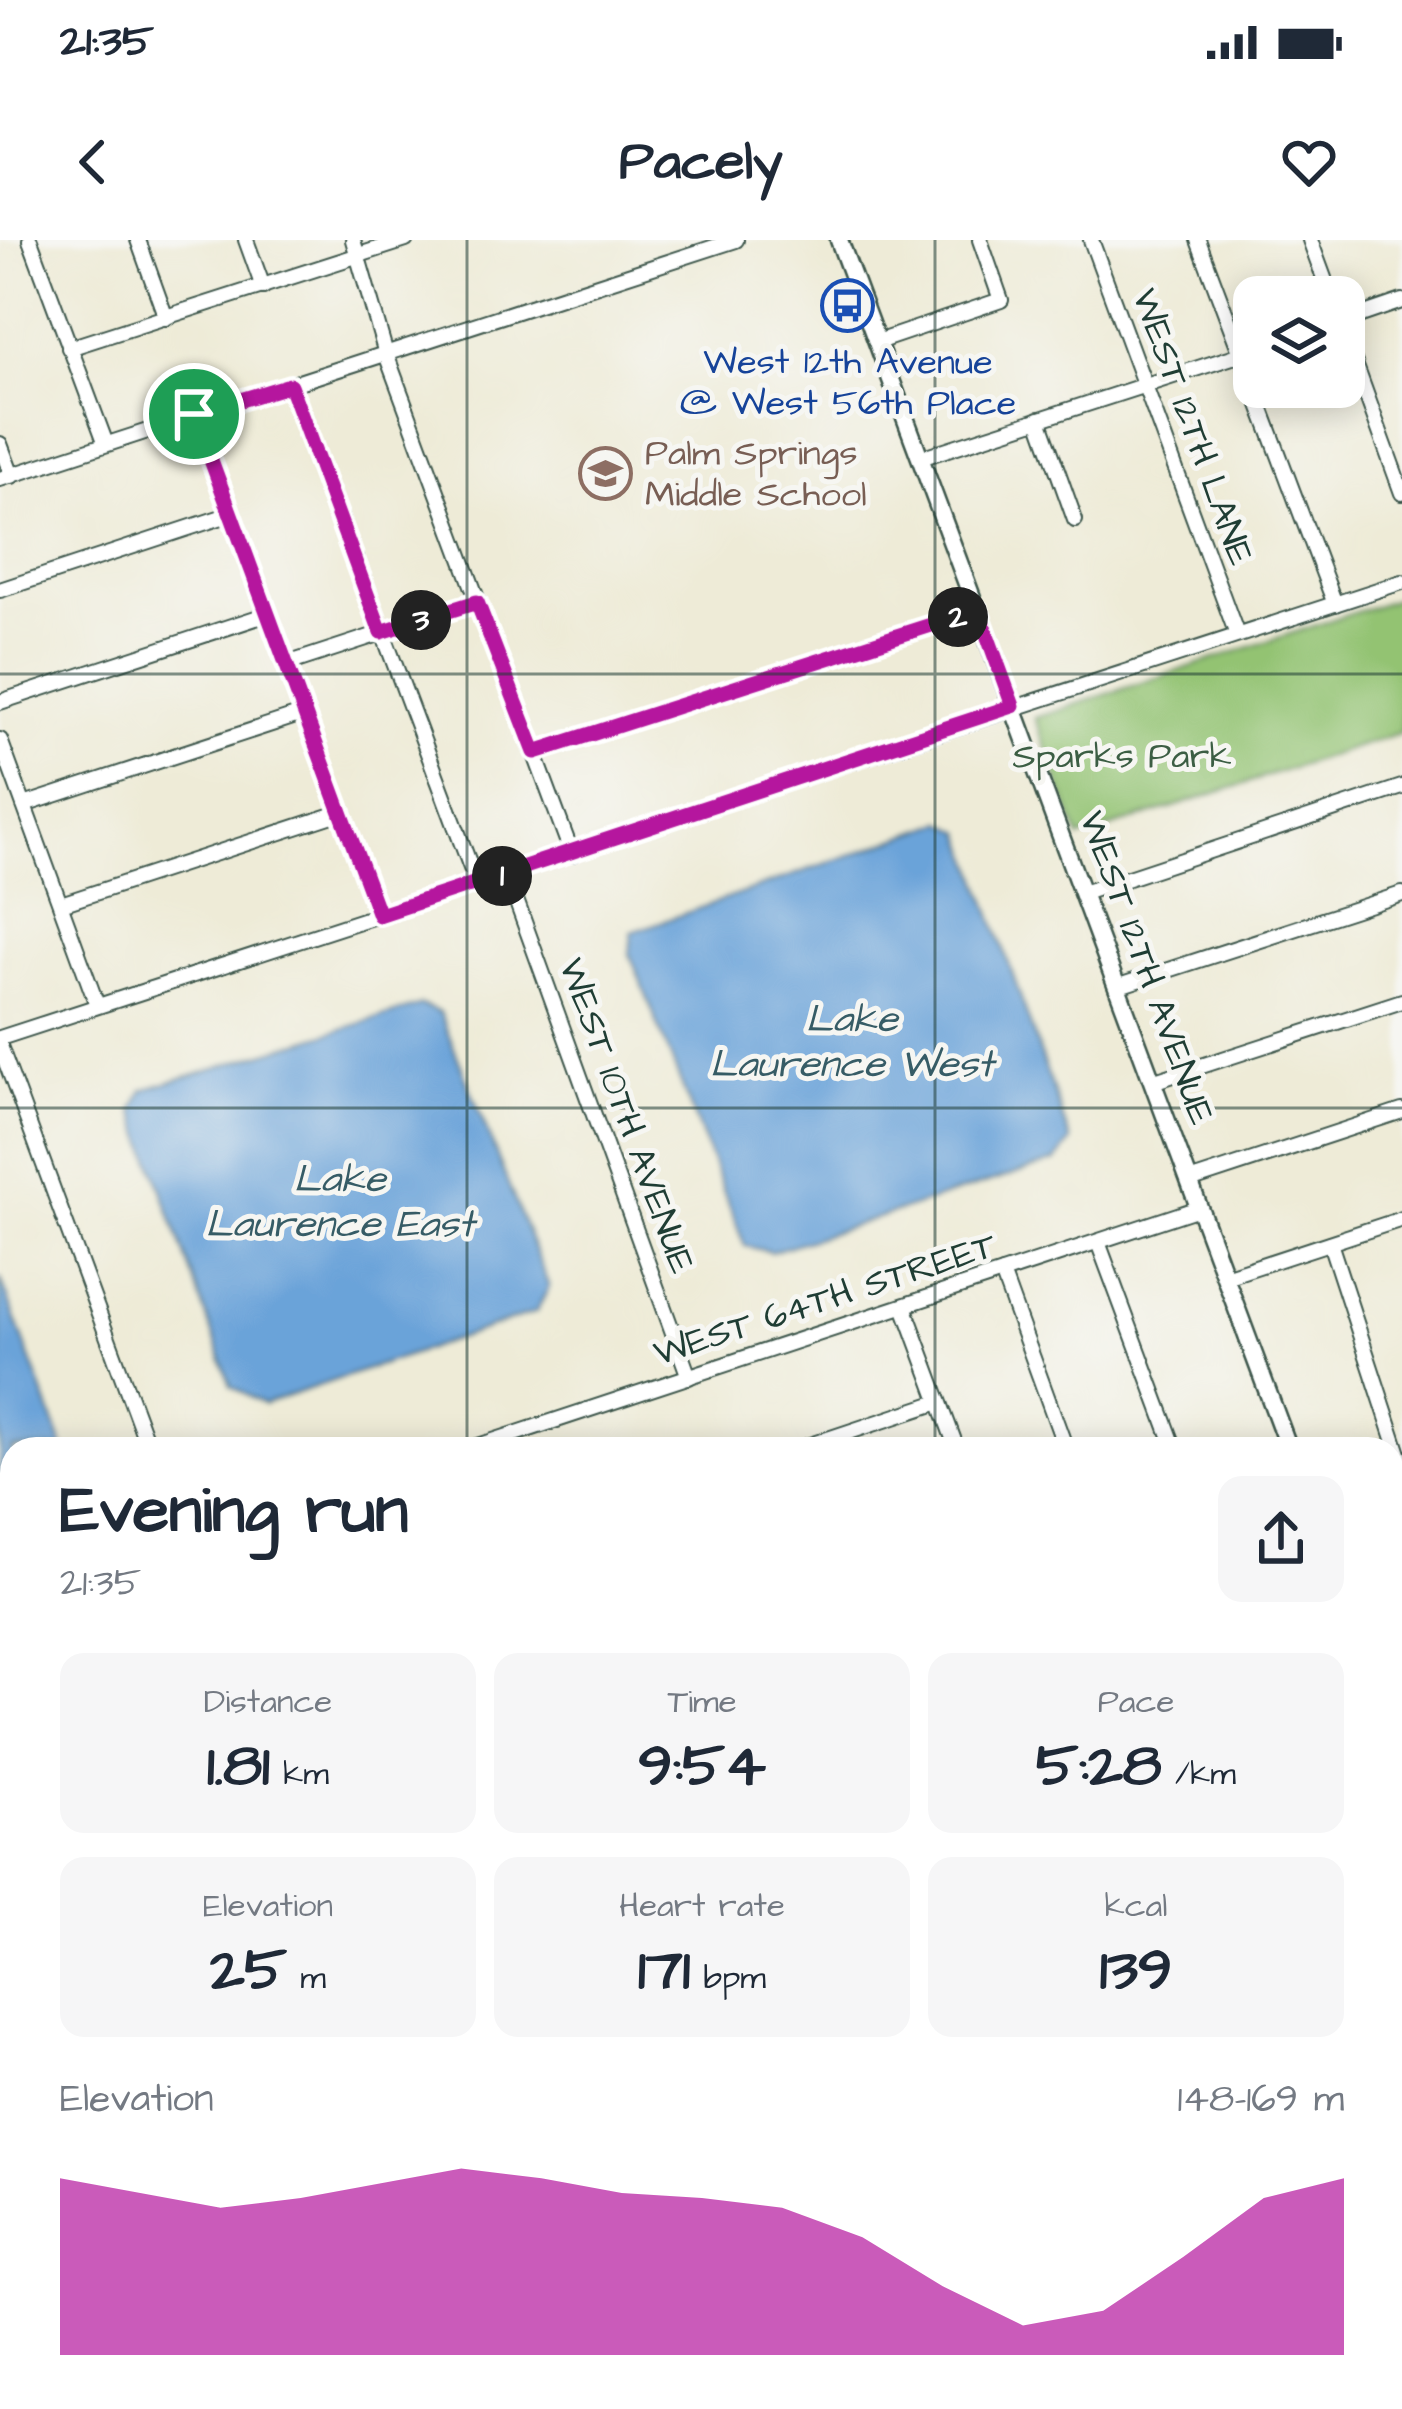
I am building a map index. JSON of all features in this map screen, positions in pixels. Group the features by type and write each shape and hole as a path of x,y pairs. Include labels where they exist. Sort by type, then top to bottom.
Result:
{"main road":[{"name":"WEST 12TH AVENUE","path":"839,240 1285,1437"}],"street":[{"path":"30,240 106,444"},
{"path":"138,240 166,317"},
{"path":"246,240 263,286"},
{"path":"352,240 386,354 572,854"},
{"path":"69,348 406,240"},
{"path":"0,444 6,477 736,240"},
{"path":"877,341 1001,300 980,240"},
{"name":"WEST 12TH LANE","path":"1091,240 1237,635"},
{"path":"1198,240 1233,318"},
{"path":"1310,240 1323,276"},
{"path":"1365,314 1402,302"},
{"path":"920,458 1233,357"},
{"path":"290,385 477,884"},
{"path":"1365,391 1402,493"},
{"path":"1267,408 1335,604"},
{"path":"194,414 379,915"},
{"path":"1039,418 1075,520"},
{"path":"0,590 231,514"},
{"path":"145,1437 0,1042 97,1005 1402,582"},
{"path":"287,664 477,602"},
{"path":"535,752 978,610"},
{"path":"0,702 268,614"},
{"path":"24,805 305,713"},
{"path":"2,750 97,1005"},
{"path":"1083,893 1402,788"},
{"path":"61,904 342,812"},
{"name":"WEST 10TH AVENUE","path":"506,875 688,1377"},
{"path":"1119,986 1402,894"},
{"path":"1152,1082 1402,1000"},
{"path":"1189,1180 1402,1111"},
{"name":"WEST 64TH STREET","path":"510,1437 1199,1208"},
{"path":"1225,1277 1402,1219"},
{"path":"1098,1242 1171,1437"},
{"path":"1330,1243 1393,1437"},
{"path":"1002,1274 1062,1437"},
{"path":"904,1306 952,1437"},
{"path":"834,1437 939,1402"}],"green space":[{"name":"Sparks Park","path":"1402,597 1402,732 1079,838 1035,718"}],"water":[{"name":"Lake Laurence West","path":"944,822 963,832 1071,1142 1056,1161 771,1252 745,1246 630,954 632,932"},
{"name":"Lake Laurence East","path":"421,1005 440,1013 549,1287 536,1312 264,1404 231,1386 134,1110 143,1090"},
{"path":"0,1277 60,1437 0,1437"}],"place":[{"name":"West 12th Avenue @ West 56th Place","path":"848,306"},
{"name":"Palm Springs Middle School","path":"606,474"}],"route":[{"path":"290,385 381,632 477,602 535,752 978,610 1013,706 379,915 194,414 290,385"}]}
